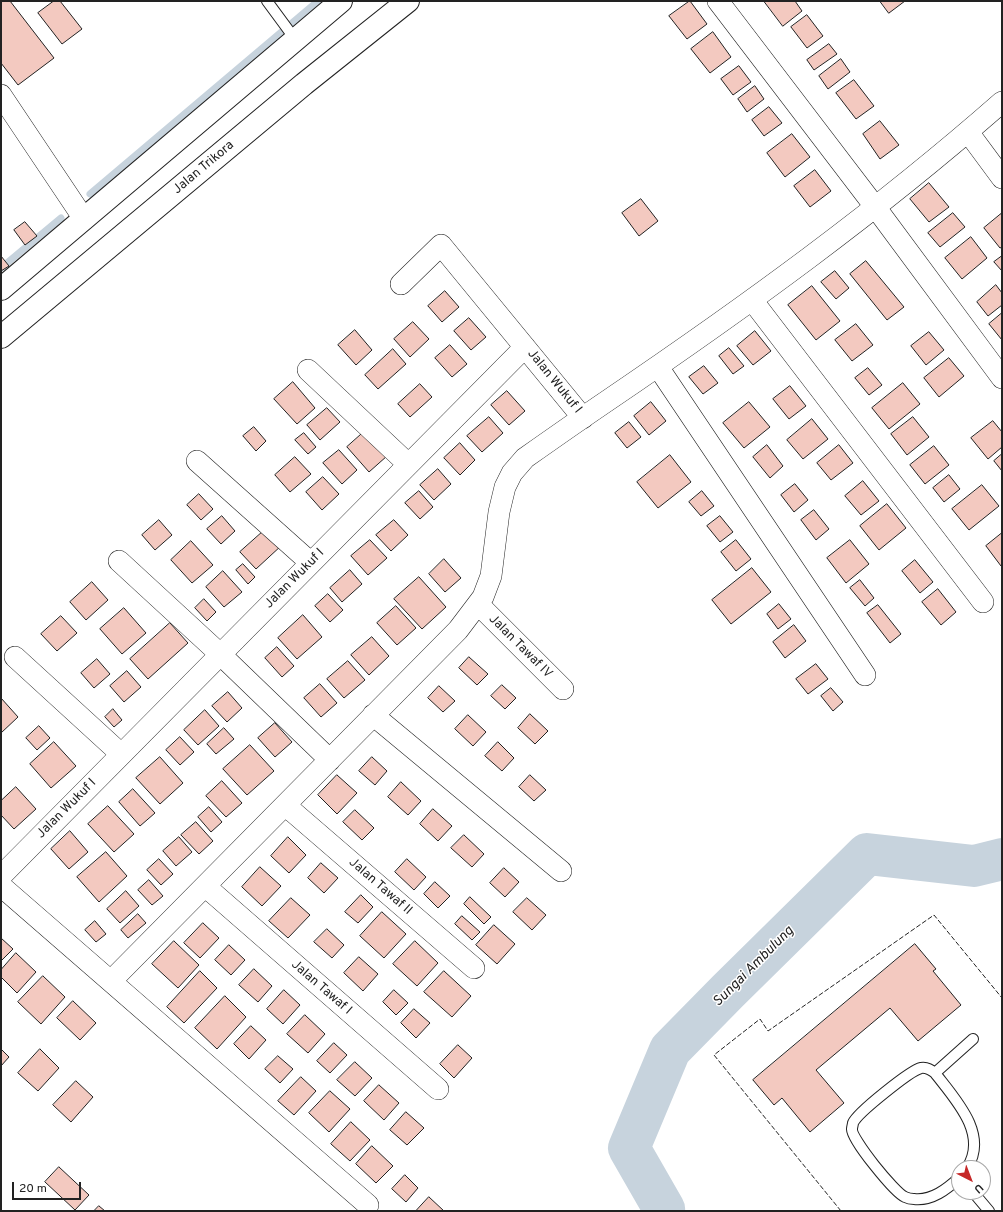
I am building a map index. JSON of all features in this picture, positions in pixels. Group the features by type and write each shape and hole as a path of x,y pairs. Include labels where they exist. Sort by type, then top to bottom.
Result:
{"main road":[{"path":"1,289 341,1"},
{"name":"Jalan Trikora","path":"1,337 304,84 408,1"}],"street":[{"path":"718,1 876,208 1002,378"},
{"path":"1,94 84,219"},
{"path":"111,982 458,630 483,597 490,576 499,512 505,488 512,473 525,458 658,367 752,300 876,208 1002,102"},
{"path":"968,132 1002,178"},
{"path":"401,284 441,245 525,347"},
{"path":"752,300 982,602"},
{"name":"Jalan Wukuf I","path":"1,876 525,347 583,418"},
{"path":"658,367 865,675"},
{"path":"308,370 408,464"},
{"path":"197,462 311,563"},
{"path":"119,561 220,654 330,760"},
{"name":"Jalan Tawaf IV","path":"478,604 563,689"},
{"path":"15,657 121,754"},
{"path":"373,715 561,871"},
{"name":"Jalan Tawaf II","path":"285,805 474,968"},
{"path":"1,886 368,1205"},
{"name":"Jalan Tawaf I","path":"205,886 438,1089"}],"lane":[{"path":"267,1 295,39"},
{"path":"935,1073 973,1039"},
{"path":"951,1185 945,1190 928,1198 915,1200 905,1197 897,1191 862,1149 852,1130 854,1122 860,1114 904,1077 914,1070 922,1067 928,1068 935,1073 969,1120 975,1138 974,1154 971,1160"},
{"path":"980,1200 989,1211"}],"building":[{"path":"1,1 10,1 54,58 18,85 1,63"},
{"path":"54,1 60,1 82,29 62,44 38,13"},
{"path":"690,1 707,24 687,39 669,16"},
{"path":"764,1 795,1 802,11 783,26"},
{"path":"880,1 905,1 889,13"},
{"path":"807,15 823,36 807,48 791,27"},
{"path":"713,32 731,57 710,73 691,49"},
{"path":"829,44 837,54 814,70 807,60"},
{"path":"841,59 850,72 828,89 819,76"},
{"path":"739,66 751,82 733,95 721,79"},
{"path":"854,80 874,106 856,119 836,93"},
{"path":"755,86 764,99 747,112 738,99"},
{"path":"769,107 782,123 764,136 752,120"},
{"path":"880,121 899,145 880,159 863,134"},
{"path":"792,134 810,157 785,177 767,153"},
{"path":"815,170 831,191 810,207 794,186"},
{"path":"929,183 949,207 929,222 910,199"},
{"path":"641,199 658,221 639,236 622,213"},
{"path":"953,213 965,227 940,247 928,233"},
{"path":"1001,214 1002,247 1000,248 984,228"},
{"path":"25,222 37,236 25,245 14,230"},
{"path":"971,237 987,258 962,279 945,258"},
{"path":"1,256 9,266 1,271"},
{"path":"1002,256 1002,271 994,262"},
{"path":"866,261 904,307 887,320 850,274"},
{"path":"835,271 849,288 836,299 821,282"},
{"path":"996,285 1002,293 1002,305 988,316 977,302"},
{"path":"812,286 840,321 816,340 788,305"},
{"path":"445,291 459,307 442,322 428,306"},
{"path":"1002,313 1002,340 989,324"},
{"path":"469,318 486,337 471,350 454,331"},
{"path":"413,322 429,339 410,357 394,339"},
{"path":"856,324 873,345 852,361 835,340"},
{"path":"355,330 372,350 356,365 338,345"},
{"path":"755,331 771,351 753,365 737,346"},
{"path":"929,332 944,350 926,365 911,346"},
{"path":"450,345 467,364 452,377 435,358"},
{"path":"729,348 744,366 733,374 719,356"},
{"path":"393,349 406,364 378,389 365,375"},
{"path":"949,358 964,376 939,397 924,378"},
{"path":"704,366 718,383 703,394 689,377"},
{"path":"868,368 882,385 869,395 855,378"},
{"path":"293,382 315,408 297,424 274,399"},
{"path":"903,383 920,404 889,429 872,408"},
{"path":"420,384 432,397 410,417 398,404"},
{"path":"790,386 806,406 789,419 773,399"},
{"path":"507,391 525,411 509,425 491,405"},
{"path":"651,402 666,421 649,435 634,416"},
{"path":"749,402 770,427 744,448 723,423"},
{"path":"327,408 340,422 320,440 307,425"},
{"path":"489,417 503,433 482,452 467,436"},
{"path":"913,417 929,437 907,455 891,434"},
{"path":"812,419 828,439 803,459 787,440"},
{"path":"993,421 1002,432 1002,447 988,459 971,438"},
{"path":"629,422 641,437 627,448 615,433"},
{"path":"254,427 266,441 256,451 243,436"},
{"path":"365,431 387,456 369,472 347,447"},
{"path":"304,433 316,447 308,454 295,440"},
{"path":"460,443 475,460 460,475 444,458"},
{"path":"767,445 783,466 770,478 753,457"},
{"path":"839,445 853,463 831,480 817,463"},
{"path":"934,446 949,465 925,484 910,465"},
{"path":"339,450 357,470 342,484 323,463"},
{"path":"1002,454 1002,471 994,461"},
{"path":"670,455 691,482 658,508 637,482"},
{"path":"295,457 311,474 290,492 275,475"},
{"path":"438,469 451,484 434,500 420,485"},
{"path":"949,475 960,489 944,502 933,488"},
{"path":"323,477 339,494 322,510 306,492"},
{"path":"863,481 879,501 861,515 845,496"},
{"path":"795,484 808,500 794,512 781,495"},
{"path":"982,485 999,506 969,530 952,509"},
{"path":"419,491 433,507 420,519 405,503"},
{"path":"702,491 714,506 701,516 689,502"},
{"path":"199,494 213,509 201,520 187,505"},
{"path":"887,504 906,528 879,550 860,526"},
{"path":"814,510 829,529 816,540 801,520"},
{"path":"222,516 235,531 221,544 207,529"},
{"path":"720,516 733,532 720,542 707,526"},
{"path":"159,520 172,535 155,550 142,535"},
{"path":"394,520 408,535 391,551 376,535"},
{"path":"267,528 282,545 256,569 240,552"},
{"path":"1002,533 1002,565 1001,566 986,546"},
{"path":"370,540 387,558 368,575 351,556"},
{"path":"736,540 751,559 736,571 721,552"},
{"path":"850,540 869,564 846,583 827,558"},
{"path":"191,541 213,565 192,583 171,560"},
{"path":"444,559 461,578 445,592 429,574"},
{"path":"915,560 933,582 920,593 902,571"},
{"path":"243,564 255,577 248,584 236,570"},
{"path":"752,568 771,592 731,624 712,600"},
{"path":"350,570 362,584 342,602 330,588"},
{"path":"223,571 242,592 224,607 206,587"},
{"path":"419,577 446,607 422,629 394,599"},
{"path":"860,580 874,598 865,606 850,588"},
{"path":"92,582 108,600 86,620 70,602"},
{"path":"938,589 956,612 941,625 922,602"},
{"path":"328,594 343,610 330,622 315,606"},
{"path":"204,599 216,612 207,621 195,608"},
{"path":"779,604 791,619 778,629 767,614"},
{"path":"878,605 901,634 890,643 867,613"},
{"path":"396,606 416,628 397,645 377,623"},
{"path":"124,608 146,633 122,654 100,629"},
{"path":"303,615 322,637 297,659 278,638"},
{"path":"61,616 77,633 57,651 41,634"},
{"path":"170,623 188,643 148,679 130,659"},
{"path":"794,625 806,641 785,658 773,642"},
{"path":"372,637 389,656 369,675 351,655"},
{"path":"277,647 294,666 282,677 265,658"},
{"path":"469,657 488,674 477,685 459,668"},
{"path":"97,659 110,674 94,688 81,673"},
{"path":"348,661 365,680 344,698 327,679"},
{"path":"816,664 828,679 808,694 796,679"},
{"path":"127,671 141,687 124,702 110,686"},
{"path":"320,684 337,703 321,717 304,698"},
{"path":"502,685 516,698 505,709 491,696"},
{"path":"439,686 455,701 443,712 428,698"},
{"path":"831,688 843,702 833,711 821,696"},
{"path":"228,692 242,708 227,722 212,706"},
{"path":"1,698 18,717 1,733"},
{"path":"113,709 122,720 114,727 105,717"},
{"path":"205,710 219,726 198,745 184,730"},
{"path":"530,714 548,731 535,744 518,728"},
{"path":"468,715 486,732 473,746 455,729"},
{"path":"275,723 292,742 275,757 258,738"},
{"path":"39,726 50,738 37,750 26,738"},
{"path":"224,728 234,739 216,754 207,744"},
{"path":"180,737 194,752 180,765 166,750"},
{"path":"54,742 76,766 51,788 30,764"},
{"path":"498,742 514,758 502,771 485,756"},
{"path":"250,745 274,771 247,795 223,769"},
{"path":"160,757 183,783 160,804 136,778"},
{"path":"372,757 387,771 375,785 359,771"},
{"path":"337,775 357,793 337,814 318,795"},
{"path":"530,775 546,790 534,801 519,787"},
{"path":"222,781 242,803 226,817 206,796"},
{"path":"401,782 421,801 408,815 388,797"},
{"path":"16,787 36,809 14,829 1,815 1,801"},
{"path":"133,789 155,813 140,826 119,802"},
{"path":"108,806 134,834 114,852 88,824"},
{"path":"209,807 222,822 211,832 198,817"},
{"path":"433,809 452,826 438,841 420,824"},
{"path":"355,810 374,828 362,840 343,822"},
{"path":"196,822 213,841 199,854 181,835"},
{"path":"70,831 88,852 69,869 51,849"},
{"path":"464,835 484,854 472,867 451,848"},
{"path":"179,837 192,852 176,866 163,851"},
{"path":"288,837 306,855 289,873 271,856"},
{"path":"106,852 127,876 99,902 77,877"},
{"path":"159,859 173,874 161,885 147,870"},
{"path":"407,859 426,877 414,890 395,872"},
{"path":"321,863 338,878 324,893 308,878"},
{"path":"260,867 281,886 262,906 242,887"},
{"path":"504,868 519,882 505,897 490,883"},
{"path":"149,880 163,896 152,905 138,890"},
{"path":"435,882 450,896 438,908 424,894"},
{"path":"126,891 139,906 120,923 107,909"},
{"path":"361,895 373,907 358,923 345,912"},
{"path":"470,897 491,917 484,924 464,904"},
{"path":"291,898 310,915 288,938 269,921"},
{"path":"527,898 546,915 532,930 513,912"},
{"path":"382,912 406,934 384,958 360,936"},
{"path":"138,914 146,923 128,938 121,930"},
{"path":"462,916 480,932 472,940 455,924"},
{"path":"95,921 106,934 96,942 85,930"},
{"path":"203,923 219,938 200,958 184,943"},
{"path":"494,925 515,944 497,964 476,945"},
{"path":"327,929 344,945 332,958 314,942"},
{"path":"1,938 13,949 1,961"},
{"path":"174,941 199,965 178,988 152,964"},
{"path":"415,941 438,963 417,986 393,964"},
{"path":"915,944 936,969 933,971 961,1005 918,1041 890,1008 816,1070 844,1103 810,1132 782,1098 774,1105 753,1080"},
{"path":"229,945 245,960 231,975 215,960"},
{"path":"16,953 36,972 17,993 1,977 1,970"},
{"path":"359,957 378,974 363,991 344,973"},
{"path":"254,969 272,986 258,1002 239,985"},
{"path":"200,971 217,988 184,1023 167,1007"},
{"path":"444,971 471,996 452,1017 424,992"},
{"path":"43,976 65,997 41,1024 18,1002"},
{"path":"284,990 300,1005 283,1024 267,1009"},
{"path":"394,990 408,1003 396,1015 383,1002"},
{"path":"225,996 246,1017 217,1049 195,1028"},
{"path":"73,1001 96,1023 80,1040 57,1018"},
{"path":"414,1009 430,1023 416,1038 401,1023"},
{"path":"305,1015 325,1034 308,1053 287,1034"},
{"path":"251,1026 266,1040 249,1059 234,1044"},
{"path":"334,1043 347,1055 330,1073 317,1061"},
{"path":"458,1045 472,1058 454,1078 440,1064"},
{"path":"1,1049 9,1057 1,1066"},
{"path":"40,1049 59,1068 38,1091 18,1073"},
{"path":"278,1056 293,1069 280,1083 265,1069"},
{"path":"355,1062 372,1078 355,1096 337,1080"},
{"path":"301,1077 316,1091 294,1115 278,1101"},
{"path":"76,1081 93,1097 71,1122 53,1105"},
{"path":"379,1085 399,1103 384,1120 364,1101"},
{"path":"330,1091 350,1109 329,1132 309,1113"},
{"path":"406,1112 424,1128 407,1145 390,1130"},
{"path":"351,1122 370,1140 350,1161 331,1144"},
{"path":"372,1146 393,1166 376,1183 356,1164"},
{"path":"59,1167 89,1195 75,1210 45,1182"},
{"path":"405,1175 418,1188 406,1202 392,1189"},
{"path":"429,1197 444,1211 416,1211"},
{"path":"99,1206 105,1211 94,1211"}],"waterway":[{"path":"90,194 318,1"},
{"path":"1,268 61,218"},
{"name":"Sungai Ambulung","path":"663,1211 664,1209 629,1148 670,1050 867,854 974,866 1002,859"}],"fence":[{"path":"841,1211 714,1055 760,1019 768,1031 934,915 1002,998"}]}
